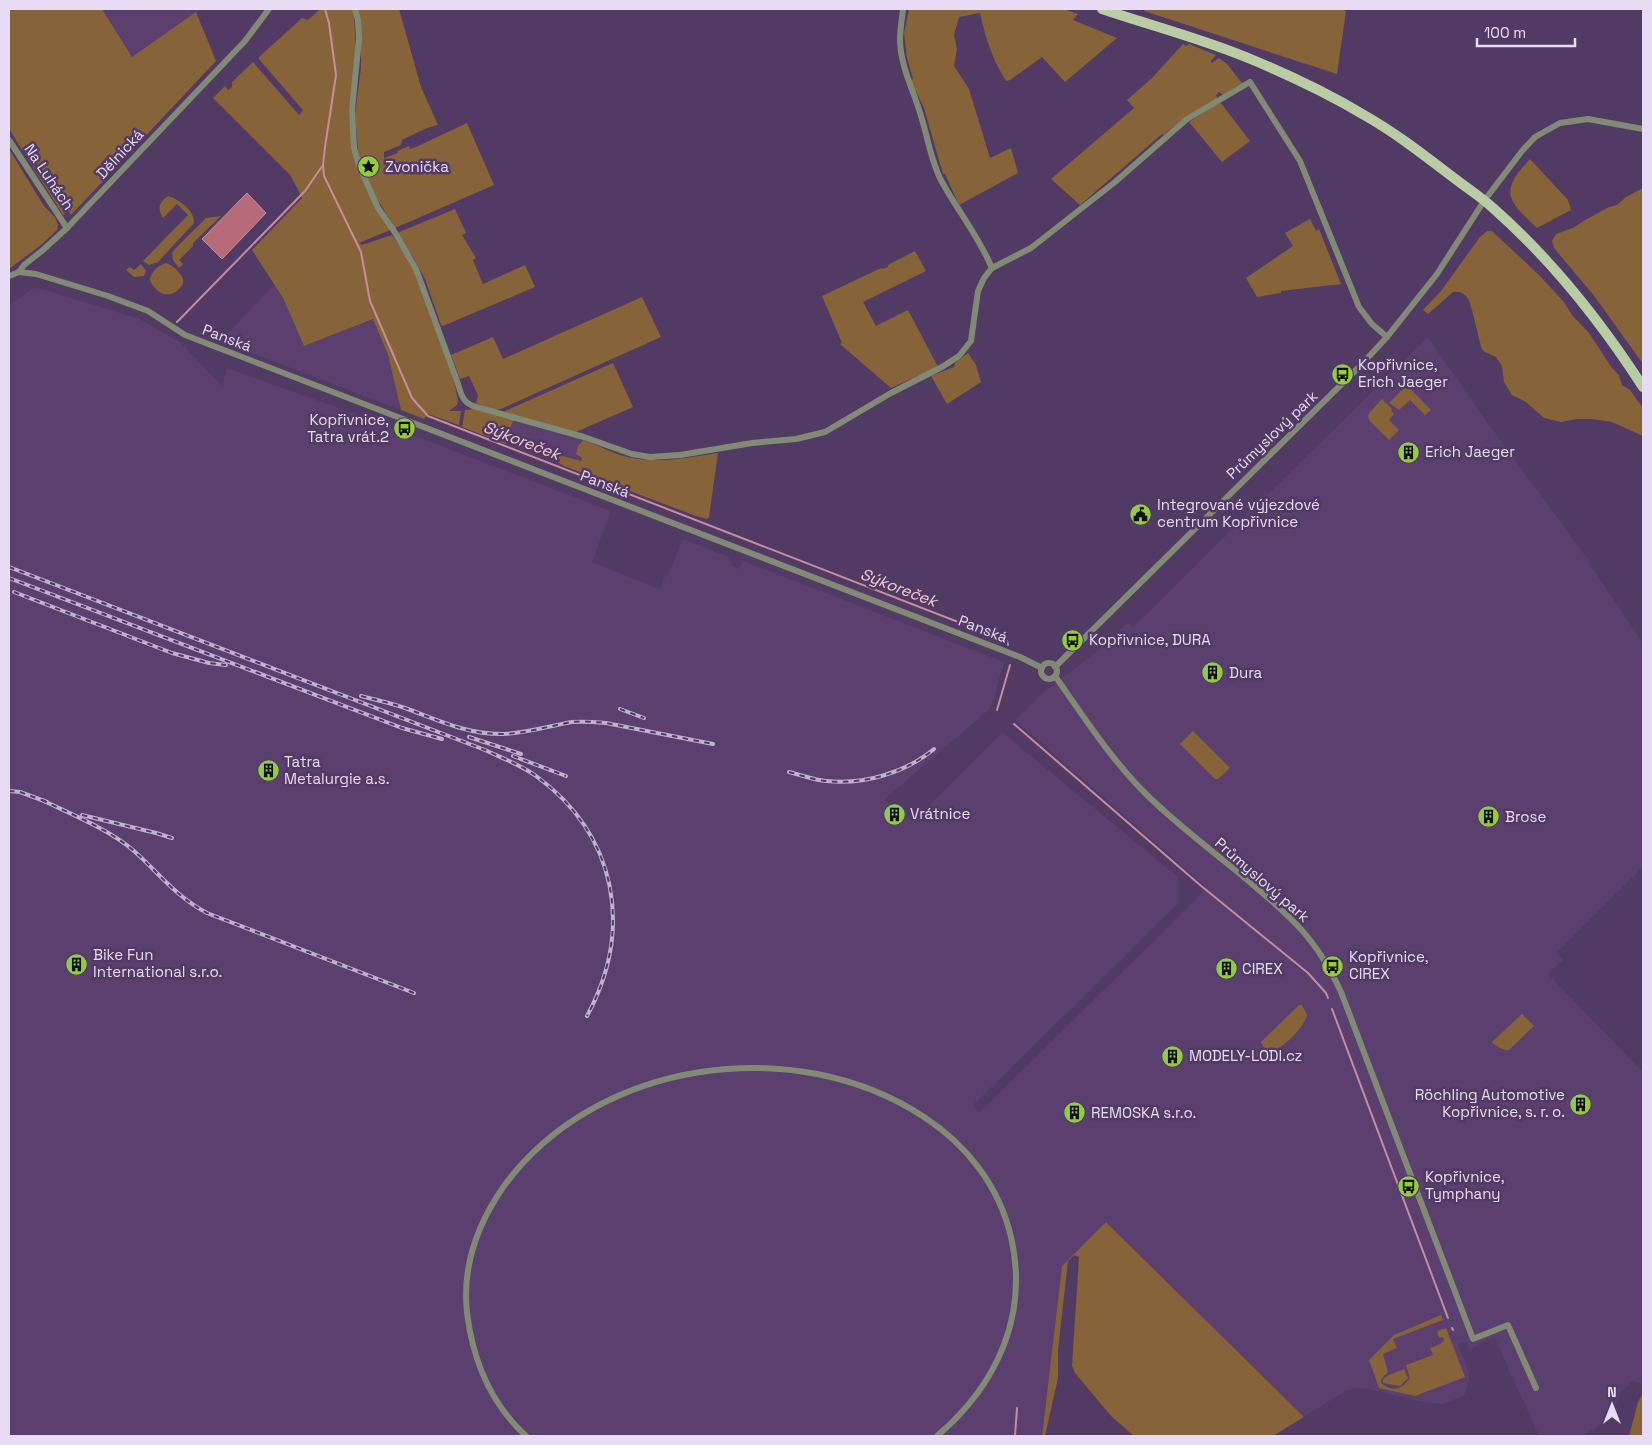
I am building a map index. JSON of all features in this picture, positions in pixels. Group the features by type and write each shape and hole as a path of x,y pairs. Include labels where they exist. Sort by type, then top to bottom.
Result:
{"main road":[{"path":"1102,9 1251,59 1312,87 1365,115 1421,153 1484,201 1528,241 1568,285 1605,331 1643,387"}],"street":[{"name":"Dělnická","path":"9,276 19,272 24,265 67,228 245,41 268,9"},
{"path":"354,9 358,20 359,38 352,110 354,148 359,166 378,208 416,269 462,398 464,402 473,406 584,437 632,454 650,457 691,454 813,436 824,432 891,393 942,367 963,352 972,336 980,285 992,268 1031,248 1115,182 1187,119 1250,82 1300,161 1359,306 1372,324 1387,337"},
{"path":"903,9 900,40 903,60 935,164 942,182 982,246 992,268"},
{"name":"Průmyslový park","path":"1055,666 1361,366 1387,337 1437,274 1484,201 1535,137 1552,126 1566,121 1588,118 1643,129"},
{"name":"Na Luhách","path":"9,140 67,228"},
{"name":"Panská","path":"19,272 36,274 126,302 148,311 185,335 1020,657 1042,668"},
{"path":"1048,664 1055,666 1057,672 1055,676 1048,679 1041,673 1042,668 1048,664"},
{"name":"Průmyslový park","path":"1055,676 1101,742 1131,779 1167,814 1296,923 1332,973 1341,992 1473,1339 1508,1325 1536,1388"},
{"path":"526,1436 506,1415 482,1374 474,1352 467,1305 466,1283 476,1238 497,1196 528,1158 547,1140 565,1126 605,1103 648,1084 704,1071 745,1067 795,1070 844,1080 912,1109 954,1140 986,1178 999,1201 1008,1225 1014,1250 1016,1275 1012,1321 1005,1344 995,1366 967,1408 937,1436"},
{"path":"1429,1222 1437,1226"}],"shaded area":[{"path":"9,9 102,9 132,57 196,12 216,61 71,215 68,211 63,215 9,129"},
{"path":"102,9 201,9 132,57"},
{"path":"320,9 353,9 354,13 356,52 349,112 353,152 355,164 362,180 390,230 359,243 362,245 392,235 420,278 454,381 458,400 457,405 449,411 461,411 459,425 428,414 424,419 401,410 388,355 373,319 304,346 283,298 252,250 302,198 291,176 213,98 225,86 228,90 232,87 232,82 253,62 299,115 303,110 258,58 302,18 308,20"},
{"path":"358,9 399,9 421,87 438,125 402,140 401,145 384,152 384,158 398,153 397,151 409,146 410,149 416,147 467,123 494,185 395,228 376,199 359,163 355,115 361,67 361,29"},
{"path":"909,9 1064,9 1078,14 1073,20 1117,38 1065,82 1042,57 1006,81 990,48 980,13 959,17 954,35 957,49 954,66 969,89 990,158 1011,148 1018,173 959,205 945,174 943,174 924,108 911,81 913,79 907,58 904,33"},
{"path":"1145,9 1339,9 1346,11 1337,74 1144,11"},
{"path":"1183,44 1186,46 1189,44 1216,55 1211,61 1212,63 1219,58 1227,64 1242,83 1223,95 1219,92 1216,95 1218,99 1187,116 1162,134 1080,205 1051,179 1134,108 1127,100 1152,78"},
{"path":"1220,102 1250,141 1222,162 1189,122"},
{"path":"9,149 44,206 55,217 58,225 57,230 41,245 9,269"},
{"path":"1530,159 1568,200 1571,210 1537,228 1513,203 1511,195 1514,180"},
{"path":"1643,188 1643,364 1595,297 1554,248 1552,241 1556,234 1573,228 1609,207 1617,205 1626,197"},
{"path":"247,193 266,213 222,259 202,239"},
{"path":"168,196 186,206 192,214 194,223 158,262 149,265 143,261 188,215 177,204 163,218 160,206"},
{"path":"455,209 466,233 462,235 476,258 473,260 483,284 525,265 535,287 443,326 441,325 425,279 397,233"},
{"path":"221,216 193,243 193,246 179,260 183,264 179,268 173,260 172,253 174,250 206,218"},
{"path":"1310,219 1316,231 1319,229 1341,284 1281,291 1281,293 1257,297 1246,278 1293,246 1285,233"},
{"path":"1487,231 1492,231 1540,276 1589,333 1612,368 1619,375 1622,385 1630,390 1643,408 1643,436 1612,422 1577,419 1561,422 1544,418 1526,402 1512,395 1504,382 1502,366 1496,357 1482,349 1469,301 1462,293 1453,292 1428,314 1423,310 1441,291 1480,237"},
{"path":"915,251 926,271 863,302 876,326 908,310 938,367 891,388 840,344 842,343 822,296 881,268 888,267 888,265"},
{"path":"166,263 176,269 183,279 183,284 180,288 170,294 158,291 150,280 155,269"},
{"path":"141,264 146,271 144,276 134,277 126,270 130,267 134,270"},
{"path":"274,285 283,298 304,346 373,319 388,355 401,410 220,341"},
{"path":"35,287 140,319 181,343 222,386 227,368 384,424 611,511 592,562 660,589 665,576 668,576 683,539 729,557 732,566 739,569 743,561 1004,662 991,708 885,799 914,823 927,807 1002,732 1178,877 1178,904 973,1105 979,1113 1207,888 1015,720 1044,692 1100,649 1128,622 1132,628 1428,337 1482,415 1590,562 1643,643 1643,867 1556,953 1563,960 1548,974 1643,1072 1643,1384 1632,1381 1621,1392 1613,1412 1596,1428 1582,1436 1539,1436 1494,1337 1470,1349 1466,1342 1458,1344 1469,1372 1465,1395 1443,1404 1354,1388 1342,1393 1304,1417 1106,1222 1062,1266 1042,1436 9,1436 9,305"},
{"path":"642,297 661,337 501,409 495,410 476,403 478,395 469,376 460,379 451,355 493,337 503,359"},
{"path":"968,353 976,365 981,382 947,404 931,376 954,367 955,363"},
{"path":"613,363 633,407 576,432 505,413 505,411"},
{"path":"1407,385 1431,410 1425,415 1410,400 1399,410 1389,403"},
{"path":"1382,399 1392,409 1394,414 1389,420 1399,430 1389,440 1369,420 1368,416"},
{"path":"475,409 515,420 512,423 506,444 462,427 465,410"},
{"path":"515,420 585,438 616,453 593,443 576,454 582,458 580,461 565,456 558,463 564,466 506,444 512,422"},
{"path":"583,440 620,455 644,460 669,460 718,453 709,517 707,519 696,516 564,466 556,461 559,455 581,461 582,458 576,454 578,446"},
{"path":"1193,731 1230,768 1218,779 1215,779 1180,744"},
{"path":"1299,1005 1302,1005 1307,1015 1298,1031 1277,1049 1272,1051 1264,1048 1261,1042"},
{"path":"1522,1014 1534,1026 1509,1050 1500,1048 1492,1042"},
{"path":"1106,1222 1304,1417 1273,1436 1134,1436 1112,1417 1075,1373 1072,1366 1079,1257 1074,1255 1068,1261 1058,1350 1058,1378 1045,1436 1042,1436 1062,1266"},
{"path":"1441,1315 1443,1320 1393,1339 1397,1348 1383,1354 1388,1372 1381,1379 1381,1383 1393,1389 1404,1385 1410,1378 1406,1365 1433,1355 1430,1348 1444,1341 1443,1337 1439,1338 1437,1331 1446,1328 1465,1377 1415,1396 1379,1388 1369,1360 1394,1335"},
{"path":"1404,1369 1408,1378 1400,1386 1383,1383 1383,1379 1389,1375"},
{"path":"1643,1393 1643,1436 1629,1436 1638,1402"}],"waterway":[{"name":"Sýkoreček","path":"325,9 329,23 336,75 325,147 324,176 361,252 370,301 412,398 428,416 1007,641 1008,645"},
{"path":"177,322 305,191 323,165"},
{"name":"Sýkoreček","path":"997,710 1010,665"},
{"path":"1014,724 1200,885 1308,973 1326,993 1328,998"},
{"path":"1332,1009 1448,1318"},
{"name":"Sýkoreček","path":"1015,1436 1017,1408"}],"railway":[{"path":"9,567 485,750 518,765 536,776 563,800 585,826 600,855 610,886 613,917 610,950 602,983 587,1016"},
{"path":"9,578 402,728 442,739"},
{"path":"14,592 172,653 209,663 226,665"},
{"path":"361,696 400,706 453,726 491,734 530,731 572,722 589,722 606,723 713,744"},
{"path":"620,709 644,718"},
{"path":"469,737 521,754"},
{"path":"789,772 826,781 840,782 869,779 897,771 934,749"},
{"path":"513,756 566,776"},
{"path":"9,791 20,792 47,802"},
{"path":"42,800 114,836 134,851 176,892 207,913 414,993"},
{"path":"82,815 172,838"}],"place":[{"name":"Zvonička","path":"369,167"},
{"name":"Kopřivnice, Erich Jaeger","path":"1342,374"},
{"name":"Kopřivnice, Tatra vrát.2","path":"405,429"},
{"name":"Erich Jaeger","path":"1409,452"},
{"name":"Integrované výjezdové centrum Kopřivnice","path":"1141,514"},
{"name":"Kopřivnice, DURA","path":"1073,640"},
{"name":"Dura","path":"1213,673"},
{"name":"Tatra Metalurgie a.s.","path":"268,771"},
{"name":"Vrátnice","path":"894,814"},
{"name":"Brose","path":"1489,817"},
{"name":"Bike Fun International s.r.o.","path":"77,964"},
{"name":"Kopřivnice, CIREX","path":"1333,966"},
{"name":"CIREX","path":"1226,969"},
{"name":"MODELY-LODI.cz","path":"1173,1056"},
{"name":"Röchling Automotive Kopřivnice, s. r. o.","path":"1581,1104"},
{"name":"REMOSKA s.r.o.","path":"1075,1113"},
{"name":"Kopřivnice, Tymphany","path":"1409,1186"}]}
